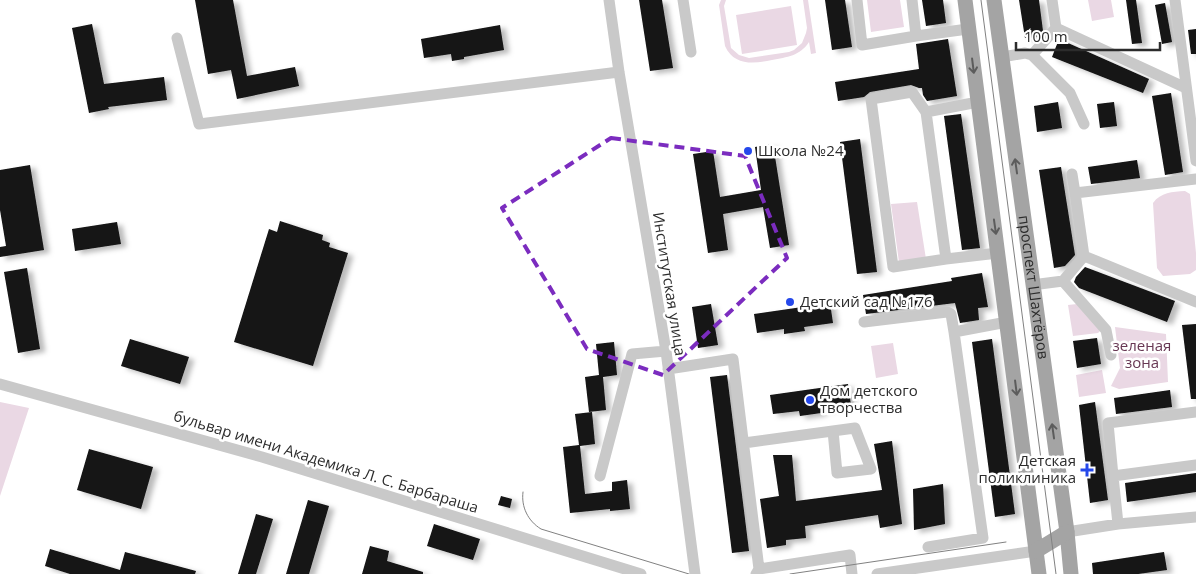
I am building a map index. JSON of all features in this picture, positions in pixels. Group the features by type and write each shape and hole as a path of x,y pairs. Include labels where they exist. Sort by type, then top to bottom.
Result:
{"main road":[{"name":"проспект Шахтёров","path":"965,0 1039,574"},
{"name":"проспект Шахтёров","path":"994,0 1067,532 1071,574"},
{"path":"1036,551 1067,532"}],"street":[{"name":"Институтская улица","path":"609,0 619,72 666,351 695,574"},
{"path":"683,0 691,52"},
{"path":"857,0 862,45 968,29"},
{"path":"912,0 916,36"},
{"path":"1032,55 1056,28 1052,0"},
{"path":"1175,0 1196,161"},
{"path":"1056,28 1186,88"},
{"path":"177,38 199,124 619,72"},
{"path":"1002,57 1025,53 1032,55 1070,93 1084,124"},
{"path":"946,259 926,112 912,92 871,99 893,267 998,253"},
{"path":"926,112 978,102"},
{"path":"1032,284 1063,281 1084,256 1072,174"},
{"path":"1075,193 1196,179"},
{"path":"1084,256 1196,302"},
{"path":"1063,281 1106,330 1111,355"},
{"path":"864,322 946,312 951,314 983,538 928,547"},
{"path":"954,332 1008,322"},
{"path":"600,476 632,354 666,351"},
{"path":"668,369 733,359 758,572 850,556 852,574"},
{"name":"бульвар имени Академика Л. С. Барбараша","path":"0,384 262,457 641,574"},
{"path":"1118,524 1108,423 1196,412"},
{"path":"744,443 855,428 871,469 837,474 833,431"},
{"path":"1113,476 1196,464"},
{"path":"1067,532 1118,524 1196,518"},
{"path":"877,574 1036,551"}],"highlighted area":[{"path":"611,138 745,156 787,258 663,375 587,349 502,208"}],"green space":[{"path":"721,0 726,0 724,6 731,48 739,55 749,58 789,52 802,43 807,28 803,0 808,0 816,53 811,54 809,42 802,50 788,57 752,63 739,60 729,53 725,46 719,5"},
{"path":"867,0 900,0 904,27 871,32"},
{"path":"1088,0 1111,0 1114,17 1092,21"},
{"path":"791,6 797,45 742,54 736,15"},
{"path":"1185,191 1190,194 1196,270 1190,274 1163,276 1157,268 1153,203 1156,199 1171,192"},
{"path":"917,202 926,259 899,262 891,204"},
{"path":"1077,304 1101,330 1098,333 1073,336 1068,305"},
{"name":"зеленая зона","path":"1115,327 1166,334 1168,382 1119,389 1111,386 1120,368"},
{"path":"893,343 898,374 876,378 871,346"},
{"path":"1102,370 1106,393 1079,397 1076,375"},
{"path":"0,402 29,408 0,496"}],"building":[{"path":"195,0 233,0 247,76 295,67 299,86 237,99 231,70 208,74"},
{"path":"639,0 662,0 673,68 650,71"},
{"path":"825,0 845,0 852,47 832,50"},
{"path":"922,0 943,0 946,23 926,26"},
{"path":"1019,0 1039,0 1043,31 1038,37 1025,38"},
{"path":"1126,0 1136,0 1142,43 1132,44"},
{"path":"1165,3 1172,42 1162,44 1155,5"},
{"path":"92,24 104,84 164,77 167,100 108,107 109,109 89,113 72,28"},
{"path":"500,25 504,50 452,61 451,54 424,58 421,39"},
{"path":"1196,29 1196,54 1191,54 1188,30"},
{"path":"948,39 957,96 927,101 923,95 922,88 911,85 870,92 864,97 838,101 835,82 919,69 916,44"},
{"path":"1059,39 1149,79 1143,93 1052,57"},
{"path":"1171,93 1183,172 1165,175 1152,96"},
{"path":"1058,102 1062,128 1037,132 1034,106"},
{"path":"1114,102 1117,126 1100,128 1097,104"},
{"path":"961,114 980,248 962,250 944,116"},
{"path":"860,139 877,272 857,274 840,142"},
{"path":"773,144 789,245 770,248 763,207 723,214 728,250 708,253 693,154 713,151 720,197 761,190 755,147"},
{"path":"1137,160 1140,178 1091,184 1088,167"},
{"path":"30,165 44,250 0,257 0,247 6,246 0,210 0,170"},
{"path":"1061,167 1075,255 1065,266 1054,268 1039,170"},
{"path":"280,221 323,235 322,240 330,243 329,247 348,253 313,366 234,342 269,229 277,232"},
{"path":"117,222 121,244 75,251 72,229"},
{"path":"1085,267 1175,301 1167,322 1079,288 1074,282"},
{"path":"27,268 40,349 18,353 4,272"},
{"path":"982,273 988,307 978,308 979,320 960,323 955,303 866,314 863,295 952,281 951,278"},
{"path":"830,303 833,323 804,327 805,331 784,334 784,329 757,333 754,314"},
{"path":"711,304 718,345 698,348 692,307"},
{"path":"1196,324 1196,399 1191,399 1182,325"},
{"path":"1097,338 1101,364 1077,368 1073,341"},
{"path":"130,339 189,357 180,384 121,366"},
{"path":"992,339 1015,514 995,517 972,342"},
{"path":"614,342 617,375 603,377 606,410 589,412 585,377 599,375 596,344"},
{"path":"727,375 749,551 732,553 710,377"},
{"name":"Дом детского творчества","path":"848,384 851,405 800,416 799,411 773,414 770,395"},
{"path":"1170,390 1172,407 1116,414 1114,398"},
{"path":"1095,402 1108,500 1090,503 1079,405"},
{"path":"592,412 595,444 580,446 585,494 612,491 612,482 627,480 630,509 570,513 563,447 579,445 575,414"},
{"path":"892,441 902,524 880,528 878,515 805,526 806,538 786,540 786,545 767,548 760,499 779,496 773,455 792,455 796,501 882,490 874,444"},
{"path":"89,449 153,467 141,509 77,490"},
{"path":"1196,473 1196,492 1127,502 1125,483"},
{"path":"943,484 945,524 914,530 913,489"},
{"path":"501,496 512,499 510,508 498,505"},
{"path":"308,500 329,506 309,574 286,574"},
{"path":"256,514 273,519 256,574 238,574"},
{"path":"434,524 480,539 473,560 427,546"},
{"path":"370,546 389,551 387,561 423,572 423,574 362,574"},
{"path":"50,549 120,570 125,552 196,571 195,574 70,574 45,566"},
{"path":"1164,552 1167,570 1138,574 1093,574 1092,563"}],"tram line":[{"path":"981,0 1056,574"},
{"path":"523,492 523,503 526,513 532,522 541,529 689,574"},
{"path":"790,574 1006,542"}],"place":[{"name":"Школа №24","path":"748,151"},
{"name":"Детский сад №176","path":"790,302"},
{"name":"Дом детского творчества","path":"810,400"},
{"name":"Детская поликлиника","path":"1087,470"}]}
